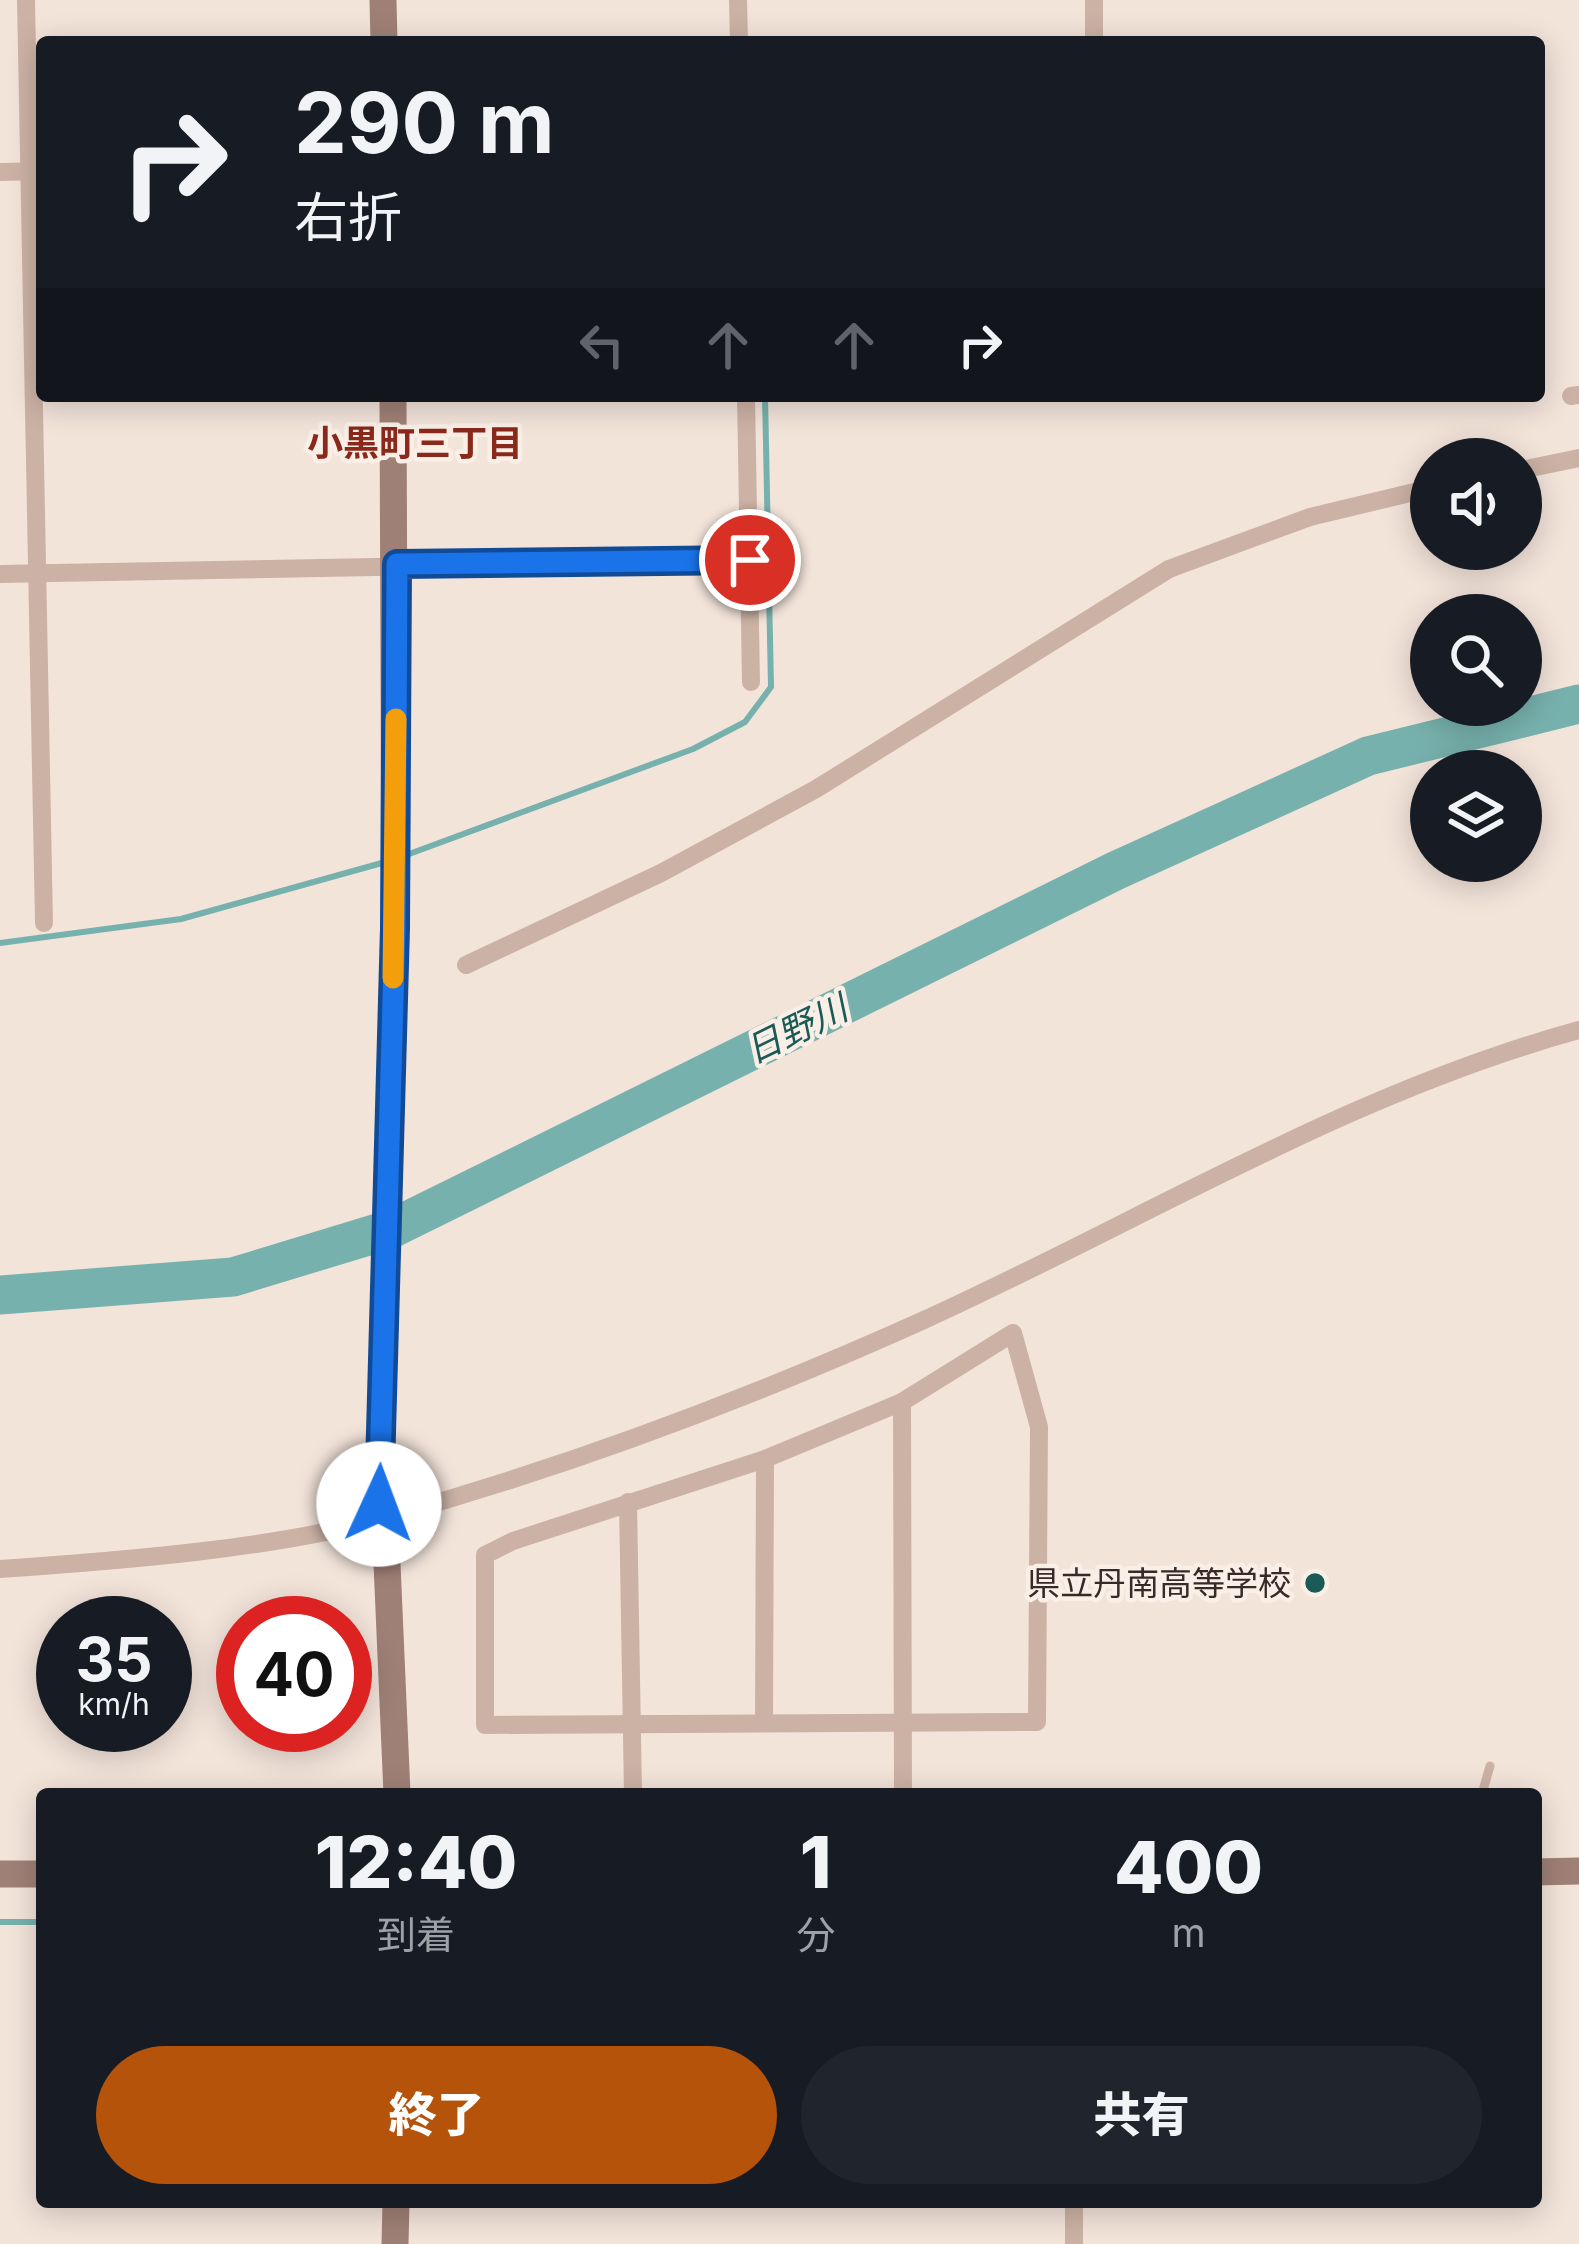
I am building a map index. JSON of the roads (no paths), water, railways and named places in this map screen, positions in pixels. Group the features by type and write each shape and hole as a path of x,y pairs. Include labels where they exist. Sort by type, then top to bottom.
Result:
{"street":[{"path":"26,0 36,251"},
{"path":"383,0 384,36"},
{"path":"738,0 739,36"},
{"path":"1094,0 1094,36"},
{"path":"0,172 35,171"},
{"path":"38,402 44,923"},
{"path":"393,402 395,928 382,1511 397,1788"},
{"path":"746,402 751,682"},
{"path":"1542,466 1579,458"},
{"path":"466,965 662,873 816,789 1102,606 1169,569 1310,517 1410,493"},
{"path":"0,574 750,560"},
{"path":"0,1569 312,1533 725,1406 927,1318 1393,1092 1483,1057 1579,1030"},
{"path":"1013,1334 1040,1427 1037,1722 485,1725 485,1555 628,1502 765,1460 902,1402 1013,1334"},
{"path":"902,1402 903,1788"},
{"path":"764,1723 765,1460"},
{"path":"628,1502 633,1788"},
{"path":"1542,1872 1579,1871"},
{"path":"0,1874 36,1874"},
{"path":"395,2244 396,2208"},
{"path":"1074,2208 1074,2244"}],"lane":[{"path":"1484,1788 1490,1766"}],"waterway":[{"path":"401,857 693,749 745,722 771,687 765,402"},
{"name":"日野川","path":"0,1295 233,1277 391,1229 1115,871 1368,756 1579,704"},
{"path":"0,943 181,919 389,861"},
{"path":"0,1922 36,1922"}],"place":[{"name":"県立丹南高等学校","path":"1315,1583"}],"district":[{"name":"小黒町三丁目","path":"415,443"}]}
